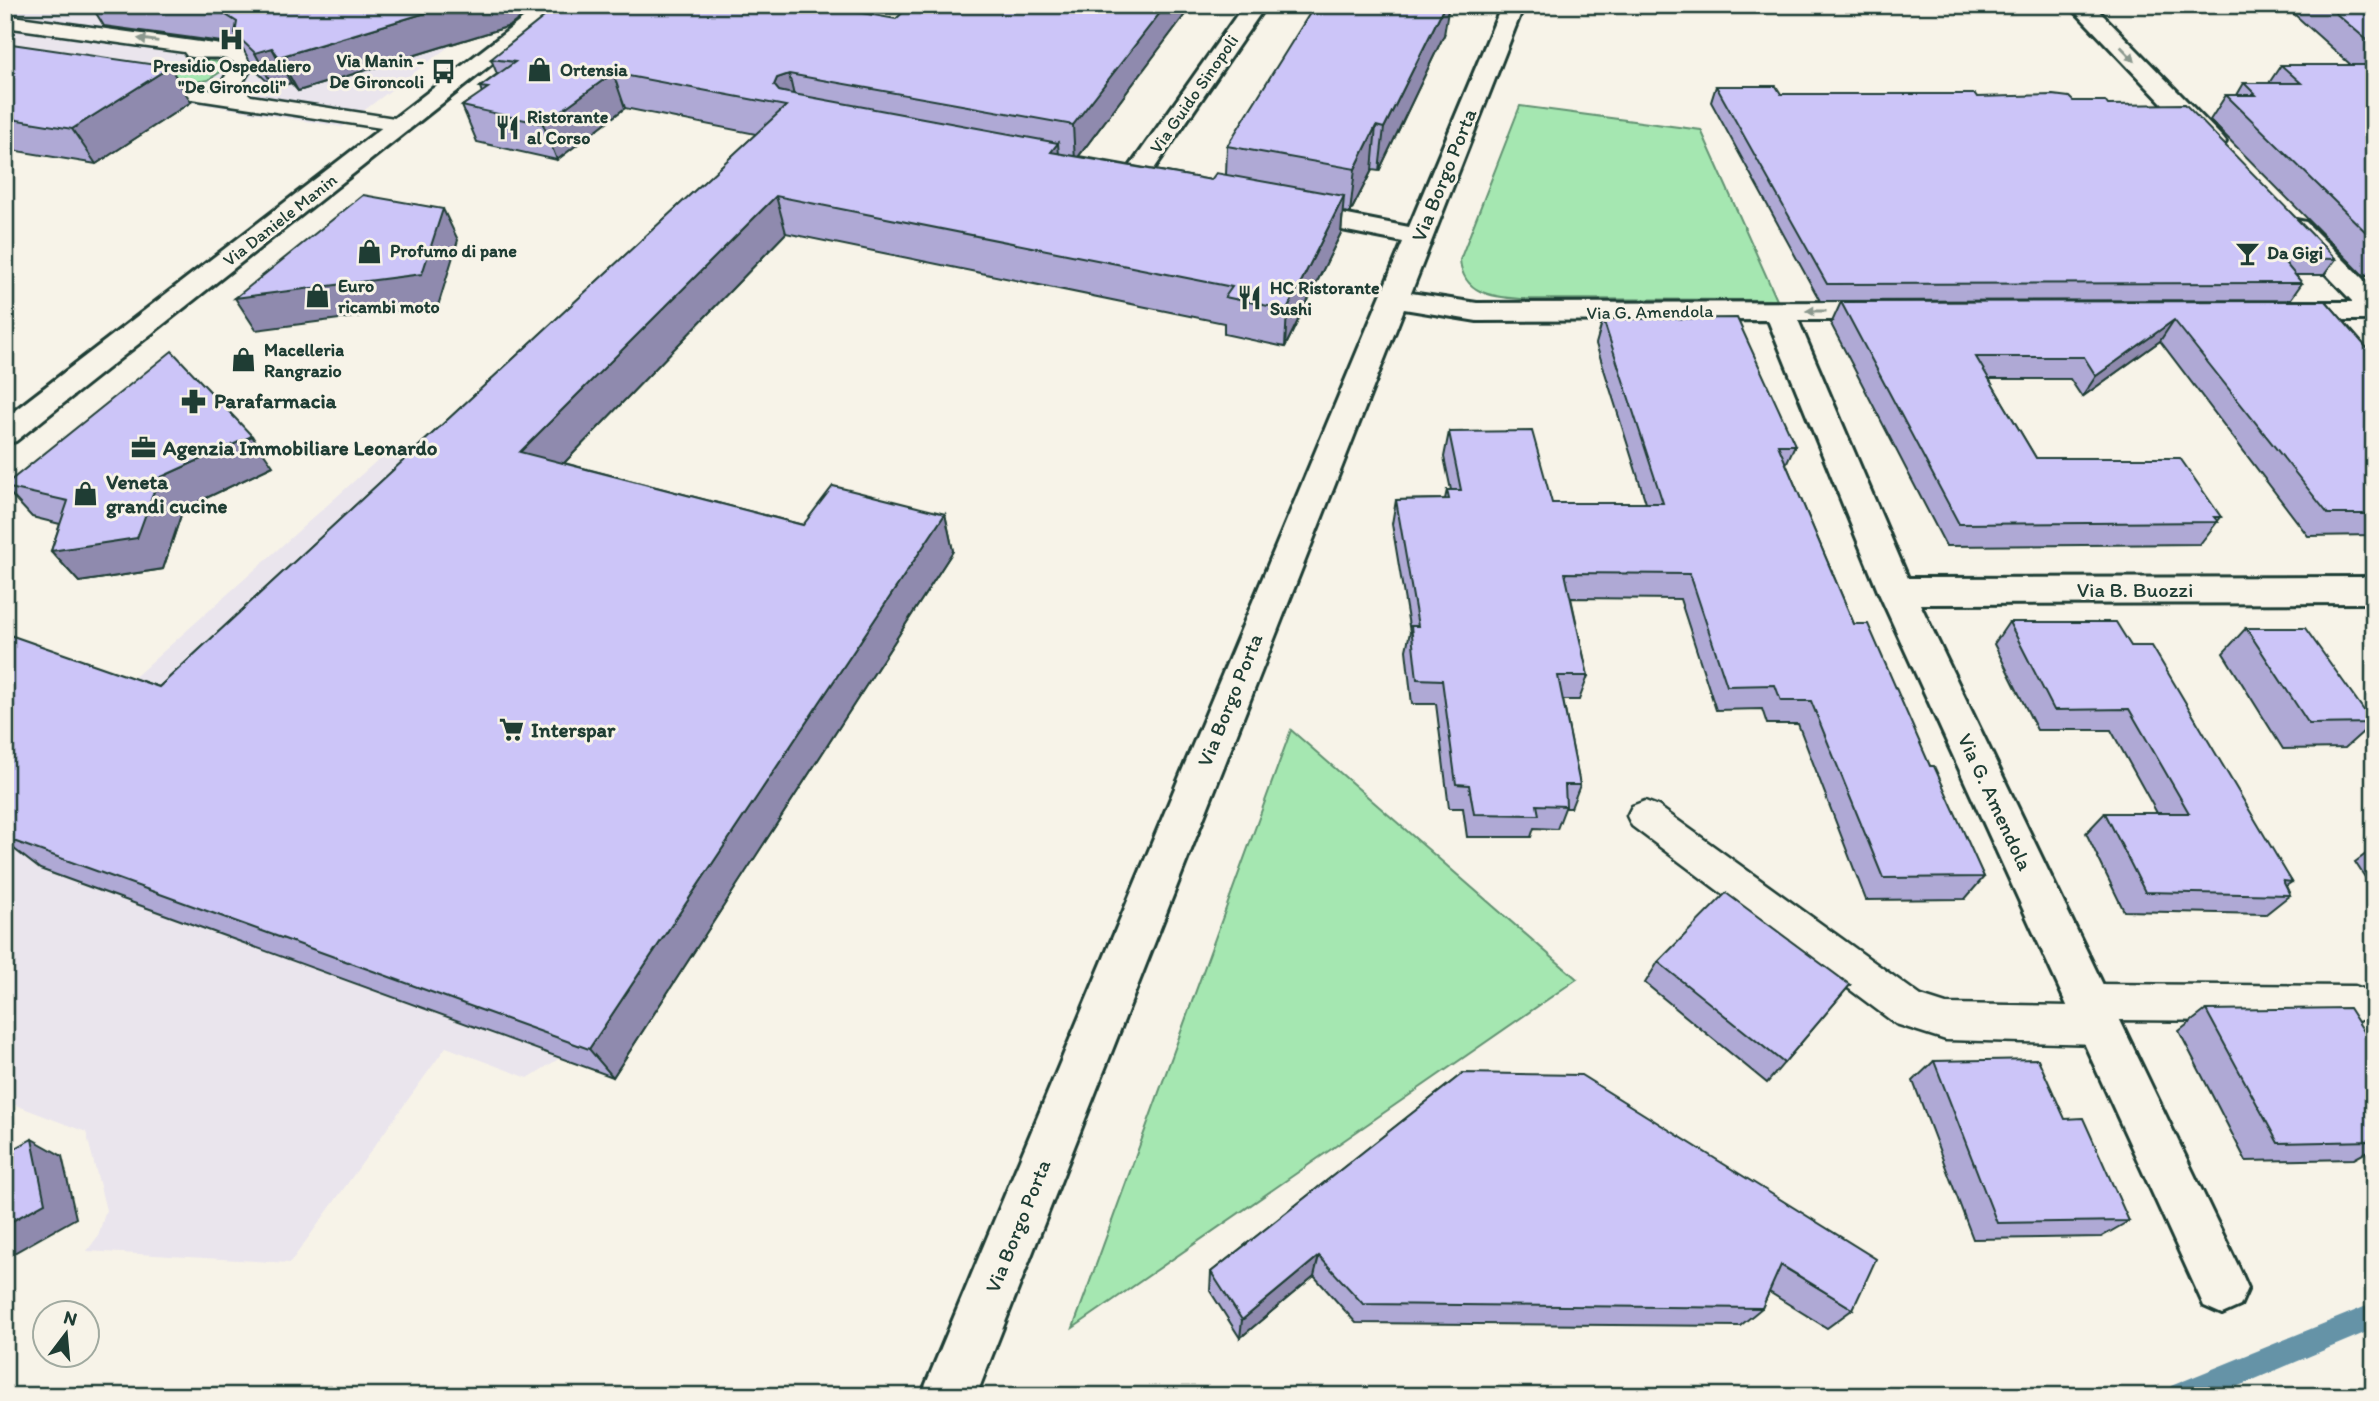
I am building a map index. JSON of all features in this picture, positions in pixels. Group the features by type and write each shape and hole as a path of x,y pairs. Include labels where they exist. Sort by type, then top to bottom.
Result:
{"street":[{"name":"Via Daniele Manin","path":"5,434 555,5"},
{"name":"Via Guido Sinopoli","path":"1132,182 1255,5"},
{"name":"Via Borgo Porta","path":"948,1396 1513,5"},
{"path":"2080,5 2226,155"},
{"path":"1106,177 1159,187"},
{"path":"2275,205 2374,309"},
{"path":"1263,207 1419,237"},
{"name":"Via G. Amendola","path":"1393,299 1477,312 1520,313 1917,311"},
{"path":"2249,311 2374,309"},
{"name":"Via G. Amendola","path":"1779,311 1896,591 2222,1288"},
{"name":"Via B. Buozzi","path":"1896,591 2374,590"}],"lane":[{"path":"5,21 229,51 244,59 244,65 232,82 232,90 243,100"},
{"path":"145,87 142,80 158,64 183,54 216,50"},
{"path":"119,83 401,125"},
{"path":"1644,816 1910,1011 1947,1022 2094,1013 2355,1004"}],"shaded area":[{"name":"Presidio Ospedaliero \"De Gironcoli\"","path":"5,5 504,5 342,127 5,72"},
{"path":"390,449 456,468 560,1058 528,1078 446,1047 290,1263 87,1251 98,1236 106,1210 86,1132 5,1101 5,793"}],"green space":[{"path":"204,59 223,63 222,71 208,80 178,85 169,69 185,62"},
{"path":"1520,106 1701,130 1777,300 1521,299 1490,295 1473,287 1462,271 1460,260"},
{"path":"1291,730 1577,979 1073,1328"}],"building":[{"path":"180,5 452,5 279,57 272,48 255,53 235,34 237,22 218,10"},
{"path":"559,5 816,5 896,19 911,5 1166,5 1073,125 789,74 777,78 774,85 779,91 788,93 1058,143 1051,152 1211,180 1216,173 1344,196 1287,310 1225,297 1232,287 776,196 520,452 803,525 833,486 945,514 589,1049 5,838 5,829 11,824 5,822 7,634 159,687 786,106 613,73 543,124 462,106 488,88 480,87 515,62 491,59"},
{"path":"1315,5 1445,5 1384,128 1376,126 1355,169 1227,146"},
{"path":"2326,5 2374,5 2374,46"},
{"path":"5,43 170,67 72,129 5,118"},
{"path":"2281,65 2374,65 2374,240 2226,95 2256,95 2244,83 2301,83"},
{"path":"1716,86 1776,86 1781,94 1975,94 1977,97 2053,95 2069,97 2073,101 2105,101 2108,105 2185,104 2336,259 2281,258 2302,283 1827,284"},
{"path":"363,195 443,209 422,274 235,298"},
{"path":"2326,301 2374,356 2374,514 2328,514 2174,320 2096,376 2084,357 1976,357 2036,458 2180,458 2221,517 2214,517 2218,522 1959,524 1841,302"},
{"path":"1737,318 1795,445 1778,445 1854,624 1868,624 1930,766 1934,766 1984,877 1883,878 1811,701 1781,701 1775,685 1727,686 1690,574 1565,573 1588,676 1558,676 1580,785 1565,785 1566,806 1537,805 1539,815 1474,814 1469,785 1456,784 1442,680 1417,679 1411,626 1418,626 1396,500 1449,499 1447,490 1461,490 1449,432 1532,431 1552,503 1663,503 1603,319"},
{"path":"172,351 252,436 159,478 137,538 51,551 68,501 5,485"},
{"path":"2009,622 2116,622 2131,646 2152,646 2292,882 2283,881 2290,895 2145,892 2105,813 2189,813 2129,709 2054,710"},
{"path":"2246,628 2305,628 2373,723 2309,724"},
{"path":"1726,893 1850,985 1784,1063 1658,962"},
{"path":"2349,1008 2374,1047 2374,1141 2278,1143 2206,1010"},
{"path":"2038,1059 2065,1119 2083,1118 2129,1221 1997,1223 1934,1061"},
{"path":"1463,1073 1581,1075 1876,1259 1853,1309 1781,1265 1762,1308 1363,1304 1319,1256 1242,1320 1211,1272"},
{"path":"32,1139 45,1203 5,1225 5,1154"}],"waterway":[{"path":"2181,1396 2374,1316"}],"place":[{"name":"Presidio Ospedaliero \"De Gironcoli\"","path":"232,39"},
{"name":"Ortensia","path":"540,70"},
{"name":"Via Manin - De Gironcoli","path":"444,71"},
{"name":"Ristorante al Corso","path":"507,127"},
{"name":"Profumo di pane","path":"370,251"},
{"name":"Da Gigi","path":"2247,253"},
{"name":"Euro ricambi moto","path":"318,296"},
{"name":"HC Ristorante Sushi","path":"1250,298"},
{"name":"Macelleria Rangrazio","path":"244,360"},
{"name":"Parafarmacia","path":"194,401"},
{"name":"Agenzia Immobiliare Leonardo","path":"143,448"},
{"name":"Veneta grandi cucine","path":"86,494"},
{"name":"Interspar","path":"511,730"}]}
